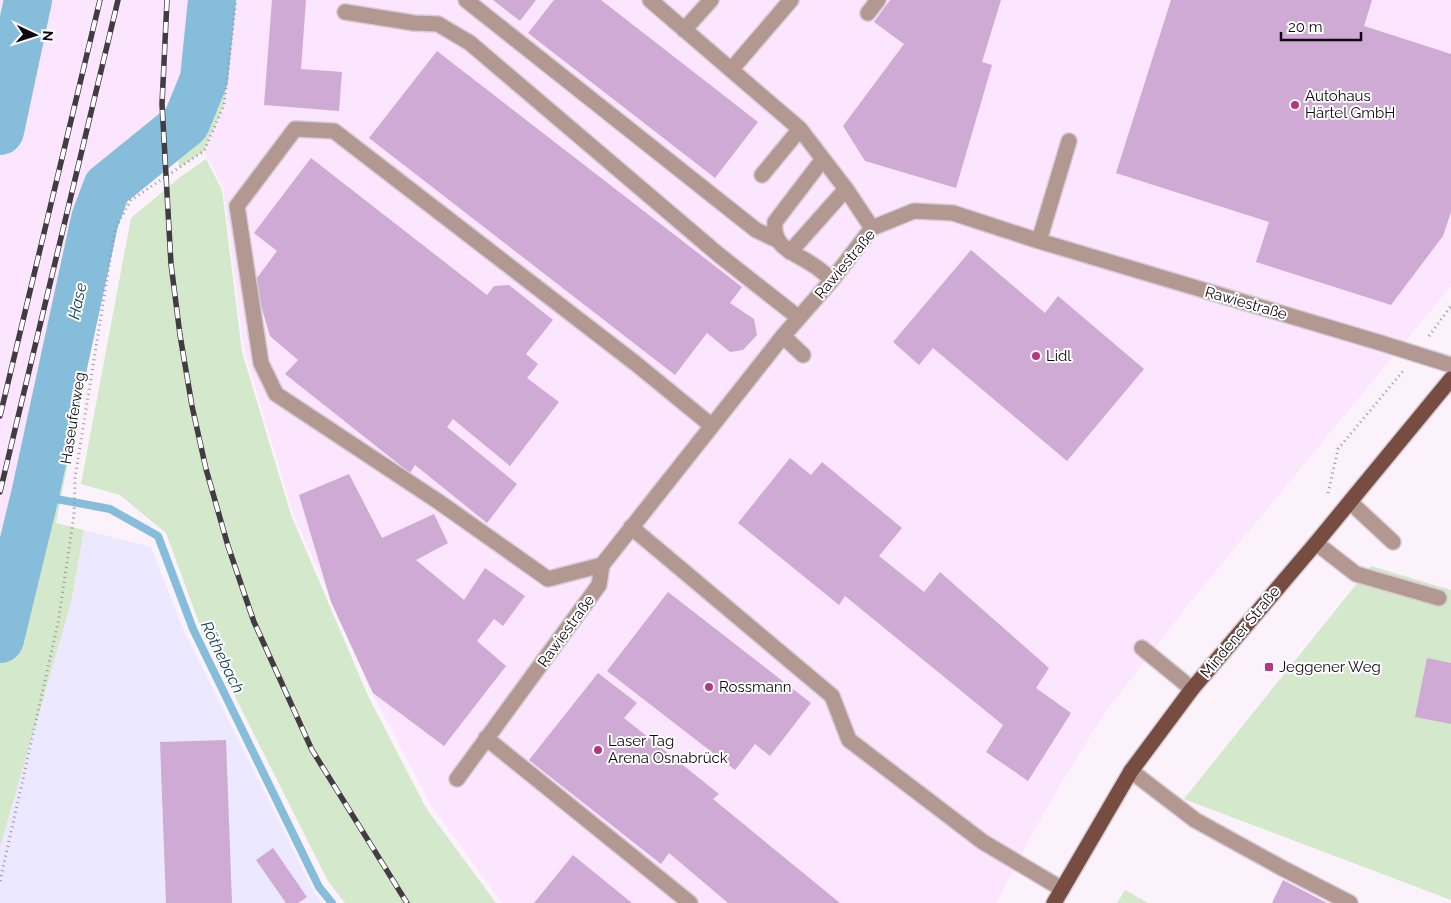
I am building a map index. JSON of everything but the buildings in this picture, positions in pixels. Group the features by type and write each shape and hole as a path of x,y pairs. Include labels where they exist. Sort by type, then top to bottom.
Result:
{"main road":[{"name":"Mindener Straße","path":"1054,903 1131,771 1192,689 1316,543 1451,379"}],"street":[{"path":"466,0 756,230 777,240 790,252 812,264 832,280"},
{"path":"650,0 800,129 846,189 872,228"},
{"path":"684,30 711,0"},
{"path":"731,70 791,0"},
{"path":"868,13 878,0"},
{"path":"345,12 414,23 438,24 470,43 719,256 799,318"},
{"path":"602,565 548,579 439,502 276,394 261,363 237,206 295,129 334,131 635,363 712,426"},
{"path":"762,175 800,129"},
{"path":"1040,241 1069,141"},
{"path":"777,240 774,232 775,222 823,159"},
{"path":"790,252 846,189"},
{"name":"Rawiestraße","path":"456,779 599,586 602,565 783,336 832,280 872,228 914,211 953,213 1451,365"},
{"path":"783,336 803,354"},
{"path":"1350,502 1393,542"},
{"path":"631,527 832,696 849,740 983,842 1062,889"},
{"path":"1316,543 1356,574 1439,598"},
{"path":"1142,648 1192,689"},
{"path":"486,738 690,903"},
{"path":"1131,771 1195,820 1350,903"}],"path":[{"name":"Haseuferweg","path":"0,881 58,623 74,515 75,478 115,229 131,200 204,151 224,105 236,0"},
{"path":"1338,449 1417,354 1451,306"}],"shaded area":[{"path":"0,0 212,0 204,79 186,123 140,160 90,171 26,476 0,579"},
{"path":"236,0 1451,0 1451,286 1187,606 1104,714 1060,785 996,903 502,903 431,805 370,689 293,513 244,349 223,187 204,151 224,105"},
{"path":"84,530 151,547 184,631 314,892 322,903 0,903 0,847 71,603"}],"green space":[{"path":"212,0 236,0 224,105 204,151 179,168 176,131 186,123 204,79"},
{"path":"206,159 222,190 242,352 291,515 368,696 426,808 496,903 345,903 328,881 202,631 166,533 120,495 81,484 131,218 179,178"},
{"path":"128,162 56,523 84,530 71,603 0,847 0,579 26,475 90,171"},
{"path":"1371,566 1451,590 1451,900 1184,799"},
{"path":"1125,890 1148,903 1117,903"}],"waterway":[{"name":"Hase","path":"0,131 28,0"},
{"name":"Hase","path":"0,639 35,495 95,219 107,187 186,123 204,79 212,0"},
{"name":"Röthebach","path":"35,495 110,509 158,536 193,629 319,887 332,903"}],"railway":[{"path":"0,416 100,0"},
{"path":"0,492 118,0"},
{"path":"167,0 162,104 171,264 192,406 206,469 228,546 254,622 312,750 407,903"}],"place":[{"name":"Autohaus Härtel GmbH","path":"1295,105"},
{"name":"Lidl","path":"1036,356"},
{"name":"Jeggener Weg","path":"1269,667"},
{"name":"Rossmann","path":"709,687"},
{"name":"Laser Tag Arena Osnabrück","path":"598,750"}]}
